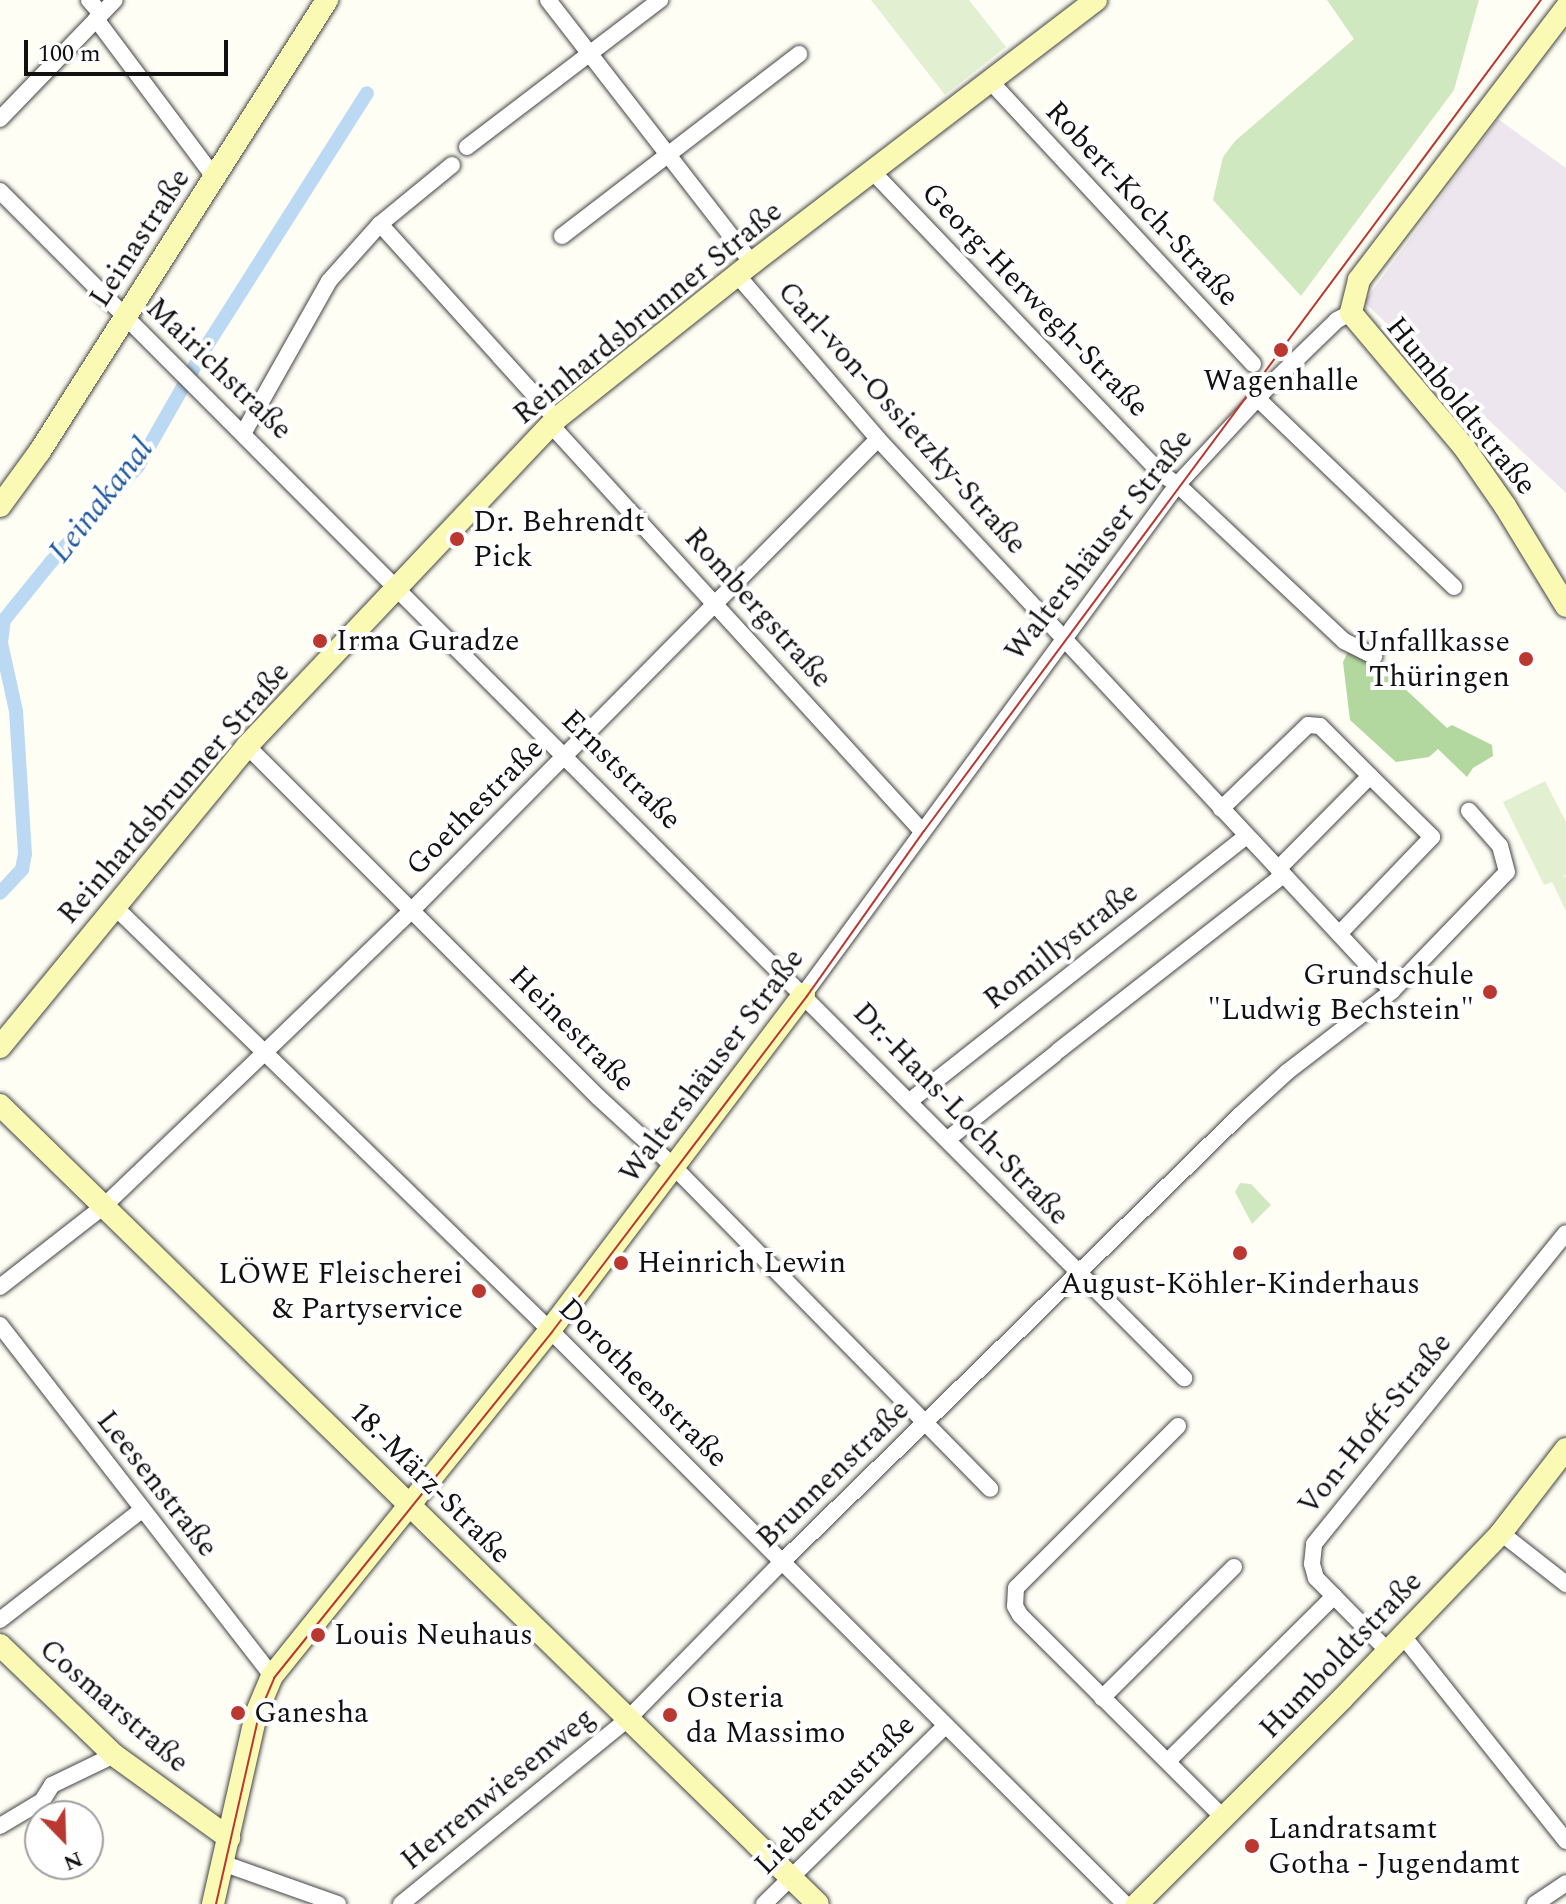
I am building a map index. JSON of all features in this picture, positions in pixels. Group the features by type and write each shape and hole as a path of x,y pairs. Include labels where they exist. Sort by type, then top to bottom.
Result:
{"street":[{"path":"89,0 215,178"},
{"path":"0,119 115,0"},
{"name":"Leinastraße","path":"0,506 40,451 327,0"},
{"name":"Carl-von-Ossietzky-Straße","path":"548,0 668,153 745,269 878,439 1392,991"},
{"path":"467,147 660,0"},
{"name":"Reinhardsbrunner Straße","path":"0,1047 247,746 554,422 745,269 1096,0"},
{"path":"1355,320 1359,280 1566,8"},
{"path":"562,236 799,54"},
{"name":"Robert-Koch-Straße","path":"991,82 1253,364"},
{"path":"244,432 329,281 380,224 452,165"},
{"name":"Georg-Herwegh-Straße","path":"872,171 1162,474 1344,641 1374,656"},
{"name":"Mairichstraße","path":"0,191 397,587"},
{"name":"Rombergstraße","path":"380,224 921,830"},
{"name":"Waltershäuser Straße","path":"213,1904 256,1714 272,1676 550,1330 675,1167 1177,485 1257,398 1337,320 1355,320"},
{"name":"Humboldtstraße","path":"1355,320 1464,447 1566,606"},
{"path":"1257,398 1454,587"},
{"name":"Goethestraße","path":"0,1287 104,1206 264,1053 413,909 878,439"},
{"name":"Ernststraße","path":"397,587 804,994"},
{"path":"1221,809 1308,725 1320,726 1432,837 1339,934"},
{"name":"Heinestraße","path":"247,746 598,1097 675,1167 990,1489"},
{"path":"948,1139 1280,872 1370,776"},
{"path":"1392,991 1507,872 1505,854 1469,811"},
{"name":"Romillystraße","path":"911,1100 1246,836"},
{"name":"Dorotheenstraße","path":"115,907 550,1330 1125,1904"},
{"name":"Brunnenstraße","path":"629,1718 782,1562 1287,1072 1392,991"},
{"name":"Dr.-Hans-Loch-Straße","path":"804,994 1078,1273"},
{"name":"18.-März-Straße","path":"0,1105 818,1904"},
{"name":"Von-Hoff-Straße","path":"1566,1233 1318,1536 1312,1564 1316,1578 1334,1596 1396,1643 1566,1841"},
{"path":"1078,1273 1184,1378"},
{"name":"Leesenstraße","path":"0,1325 272,1676"},
{"path":"1178,1426 1016,1588 1015,1606 1020,1615 1223,1817"},
{"name":"Humboldtstraße","path":"1137,1904 1501,1533 1565,1453"},
{"path":"0,1620 142,1510"},
{"path":"1501,1533 1566,1584"},
{"path":"1102,1698 1234,1567"},
{"name":"Humboldtstraße","path":"1168,1761 1334,1596"},
{"name":"Cosmarstraße","path":"0,1645 114,1755 229,1838"},
{"name":"Herrenwiesenweg","path":"401,1904 629,1718"},
{"name":"Liebetraustraße","path":"764,1904 945,1726"},
{"path":"0,1826 42,1801 52,1785 114,1755"},
{"path":"222,1863 338,1904"},
{"path":"1535,1904 1566,1883"}],"shaded area":[{"path":"1498,119 1566,168 1566,493 1364,302"}],"green space":[{"path":"871,0 969,0 1006,47 945,95"},
{"path":"1327,0 1479,0 1454,90 1301,296 1213,200 1223,157 1235,141 1354,39"},
{"path":"1349,650 1374,660 1447,728 1452,725 1492,745 1493,756 1473,768 1467,777 1438,749 1429,757 1396,762 1350,720 1343,662"},
{"path":"1545,781 1566,822 1566,874 1562,877 1566,876 1566,911 1552,882 1544,885 1503,802"},
{"path":"1240,1183 1251,1184 1271,1205 1252,1224 1235,1192"}],"waterway":[{"name":"Leinakanal","path":"0,893 22,869 25,854 16,711 1,643 4,620 51,562 138,466 204,350 367,93"}],"tram line":[{"path":"216,1904 259,1714 274,1678 552,1332 807,996 924,831 1541,0"}],"place":[{"name":"Wagenhalle","path":"1281,350"},
{"name":"Dr. Behrendt Pick","path":"457,539"},
{"name":"Irma Guradze","path":"320,641"},
{"name":"Unfallkasse Thüringen","path":"1526,659"},
{"name":"Grundschule \"Ludwig Bechstein\"","path":"1490,992"},
{"name":"August-Köhler-Kinderhaus","path":"1240,1253"},
{"name":"Heinrich Lewin","path":"621,1263"},
{"name":"LÖWE Fleischerei & Partyservice","path":"479,1291"},
{"name":"Louis Neuhaus","path":"318,1635"},
{"name":"Ganesha","path":"238,1713"},
{"name":"Osteria da Massimo","path":"670,1715"},
{"name":"Landratsamt Gotha - Jugendamt","path":"1252,1846"}]}
